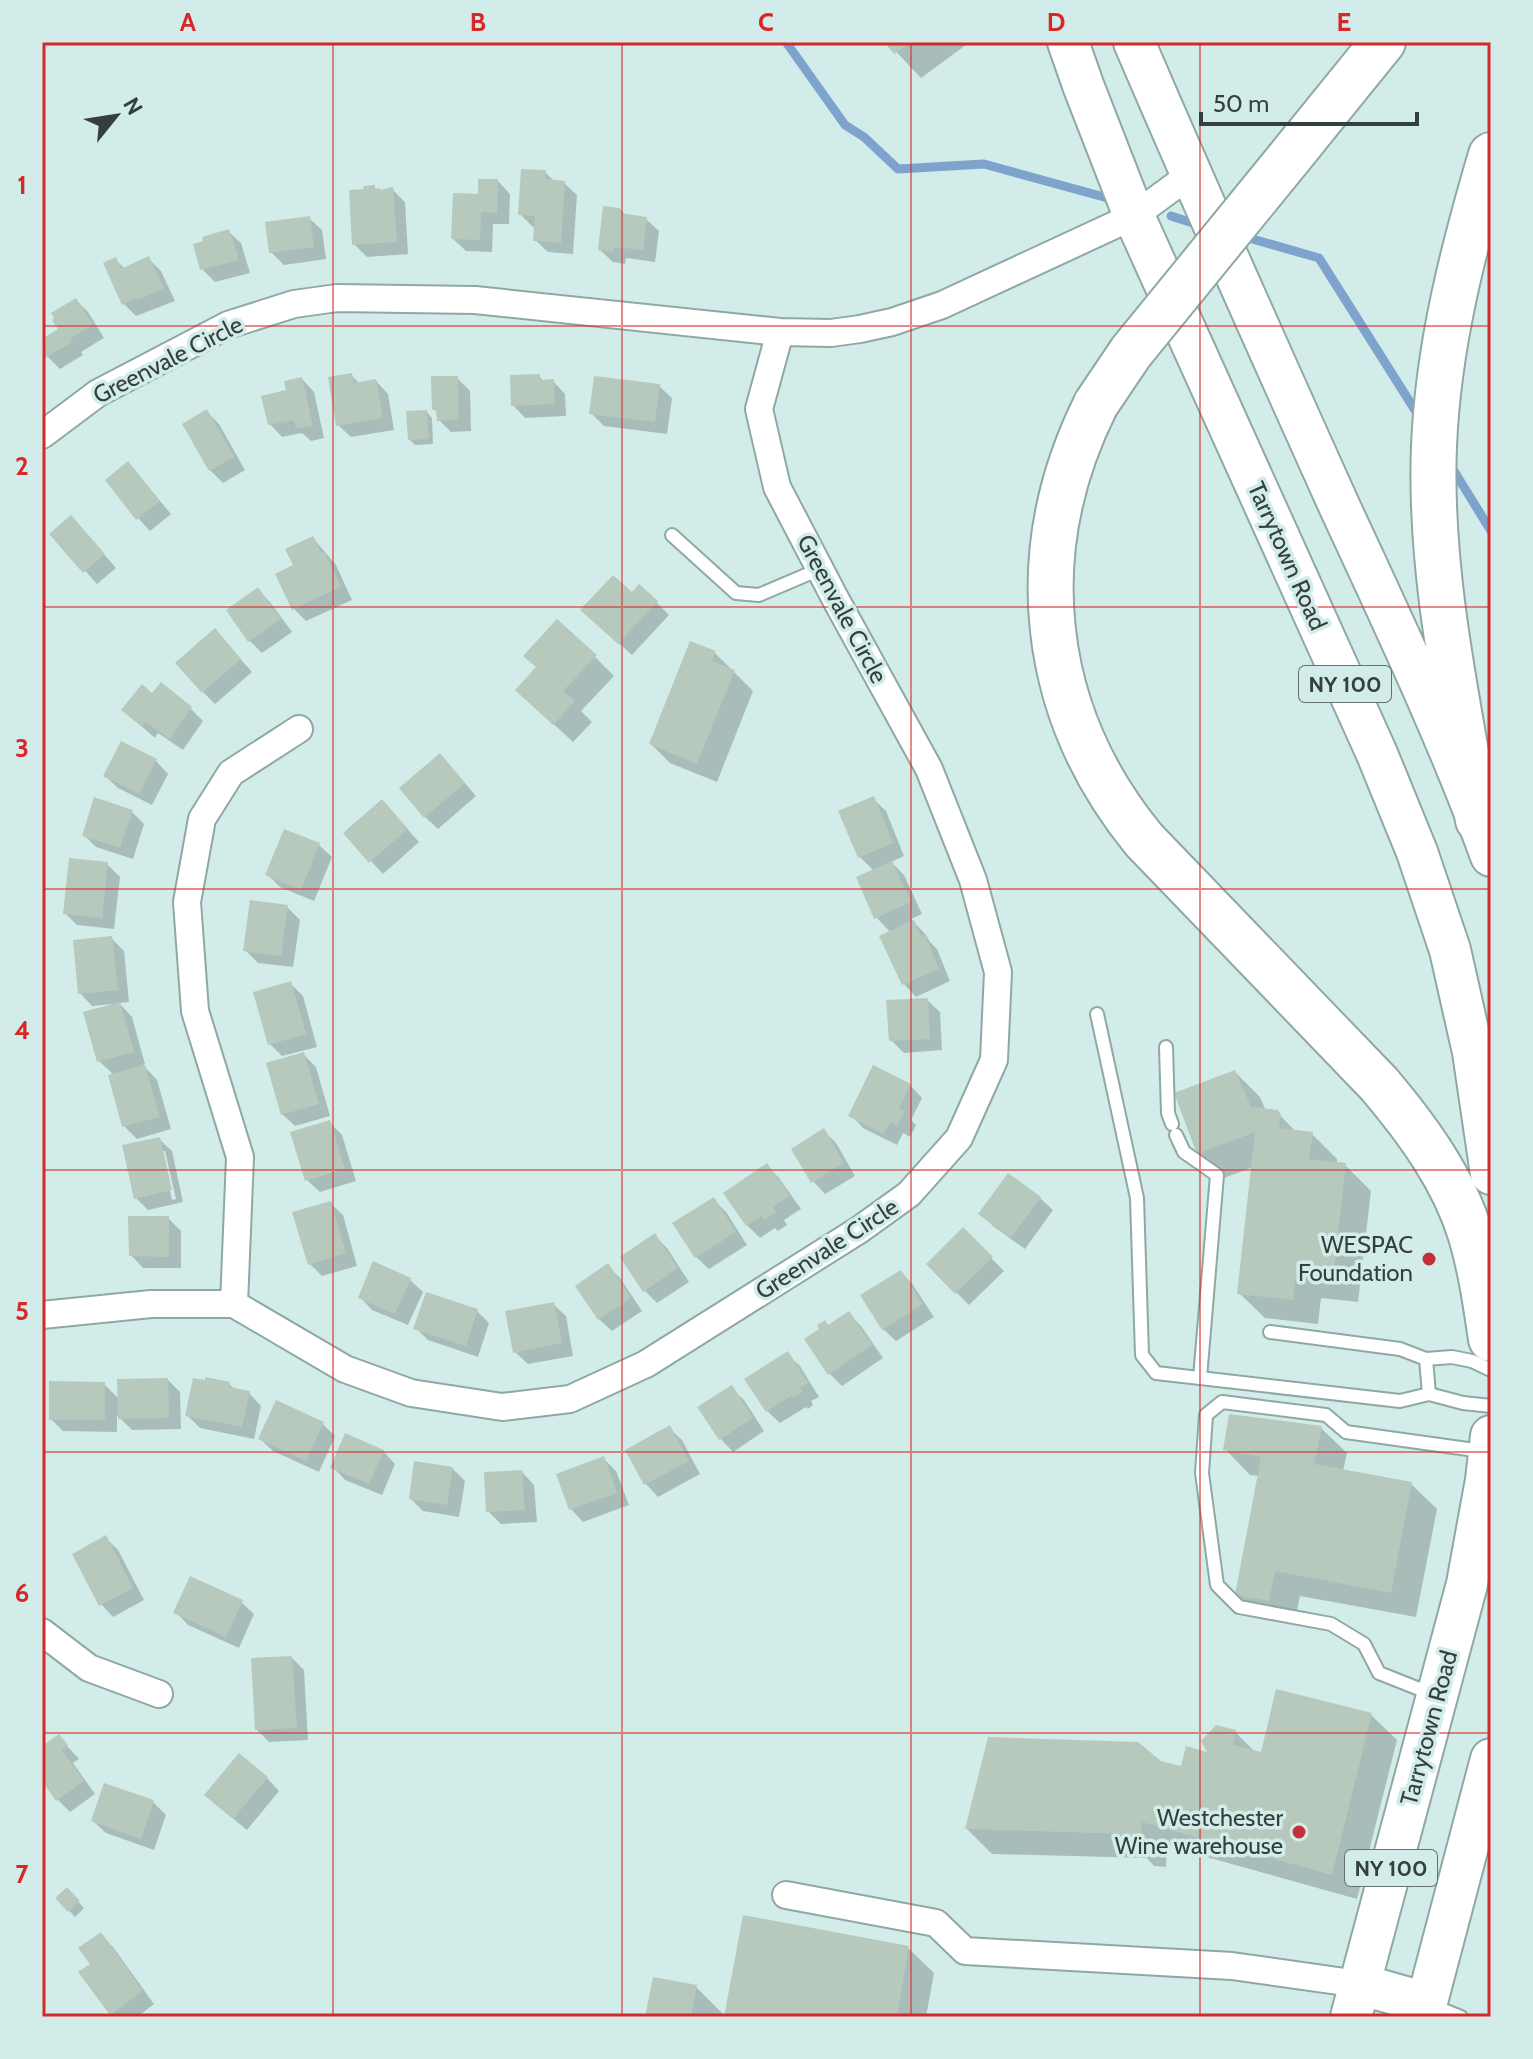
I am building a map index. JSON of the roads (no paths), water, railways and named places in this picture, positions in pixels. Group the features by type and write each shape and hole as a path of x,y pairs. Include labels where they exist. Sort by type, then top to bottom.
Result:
{"highway":[{"path":"1383,42 1131,352 1096,404 1066,477 1052,553 1051,605 1063,683 1079,732 1100,777 1144,840 1379,1084 1429,1149 1460,1206 1470,1233 1491,1339"},
{"path":"1484,838 1452,668 1438,564 1434,485 1437,406 1453,297 1491,155"},
{"path":"1437,406 1452,328 1464,288 1491,233"}],"main road":[{"name":"Tarrytown Road","path":"1068,42 1134,216 1377,754 1417,852 1456,975 1473,1052 1491,1174"},
{"name":"NY 100","path":"1134,42 1417,674 1484,838"},
{"name":"Tarrytown Road","path":"1355,2001 1467,1584 1490,1444"},
{"name":"NY 100","path":"1437,2012 1491,1759"},
{"path":"1355,2001 1437,2012"}],"street":[{"name":"Greenvale Circle","path":"42,435 98,393 228,325 294,304 337,298 475,300 780,332 831,333 892,322 942,305 1134,216 1191,174"},
{"name":"Greenvale Circle","path":"234,1304 345,1369 411,1393 502,1407 570,1399 646,1364 859,1230 909,1194 959,1138 994,1060 998,972 973,880 929,769 777,487 759,409 780,332"},
{"path":"42,1315 151,1304 234,1304 240,1157 195,1011 187,902 202,819 231,773 299,729"},
{"path":"42,1632 89,1668 159,1694"},
{"path":"786,1895 936,1923 965,1951 1232,1966 1355,2001"}],"lane":[{"path":"672,535 736,593 759,595 820,569"},
{"path":"1097,1014 1137,1198 1142,1355 1156,1373 1400,1401 1429,1394 1491,1406"},
{"path":"1166,1047 1168,1113 1174,1129 1184,1152 1217,1175 1200,1378"},
{"path":"1270,1332 1400,1349 1426,1359 1452,1357 1472,1361 1491,1370"},
{"path":"1426,1359 1429,1394"},
{"path":"1437,1696 1379,1673 1364,1644 1331,1624 1239,1607 1217,1585 1202,1473 1206,1415 1222,1402 1326,1415 1346,1432 1490,1444"}],"waterway":[{"path":"786,42 845,125 864,137 898,169 984,164 1115,200"},
{"path":"1171,216 1196,224"},
{"path":"1242,236 1319,258 1420,418"},
{"path":"1451,466 1491,531"}],"place":[{"name":"WESPAC Foundation","path":"1429,1259"},
{"name":"Westchester Wine warehouse","path":"1299,1832"}]}
